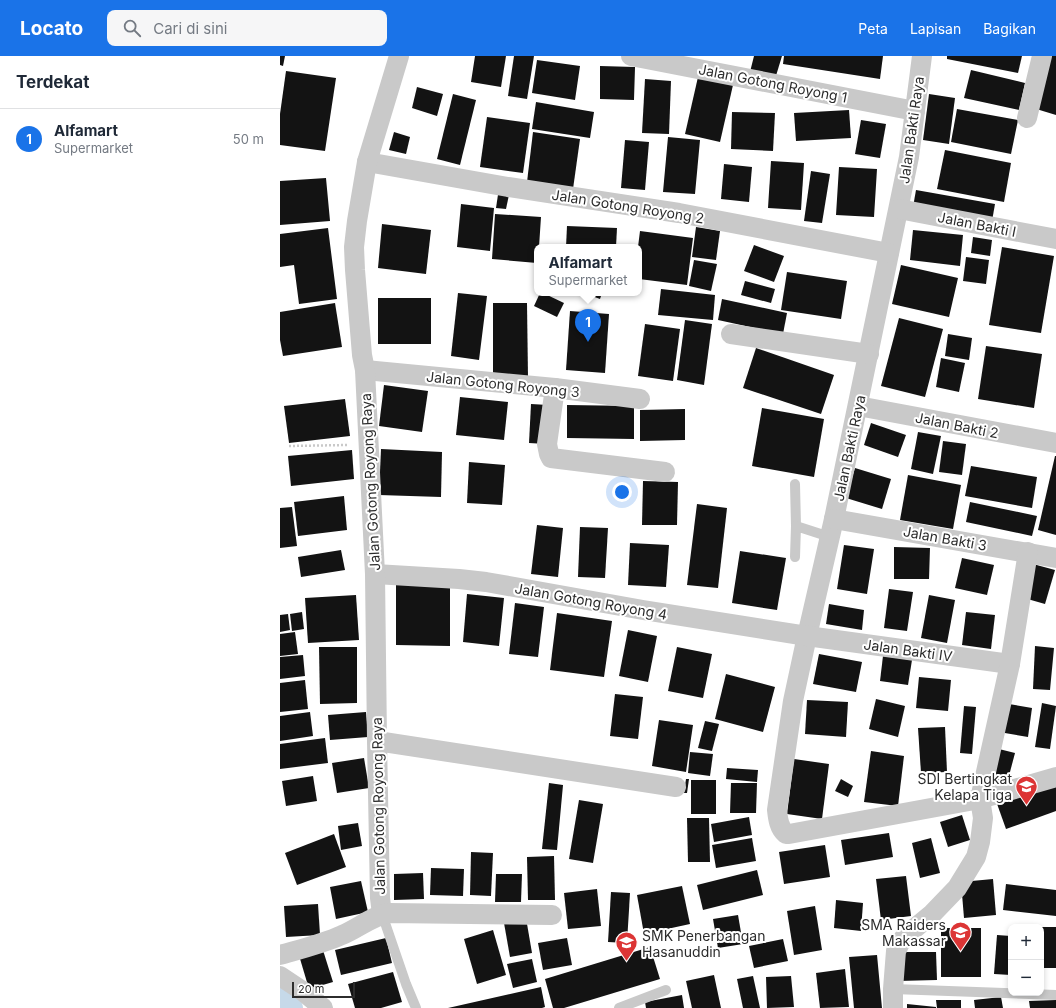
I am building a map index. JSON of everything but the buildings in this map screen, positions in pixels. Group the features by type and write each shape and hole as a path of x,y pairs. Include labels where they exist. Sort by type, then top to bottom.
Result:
{"street":[{"name":"Jalan Gotong Royong Raya","path":"382,914 380,898 375,574 365,370 362,355 354,247 367,162 399,56"},
{"name":"Jalan Gotong Royong 1","path":"631,56 915,111"},
{"name":"Jalan Bakti Raya","path":"922,56 909,157 832,528 793,701 777,810 778,820 782,831 789,834 980,799"},
{"path":"1027,118 1042,56"},
{"name":"Jalan Gotong Royong 2","path":"367,162 508,187 679,213 889,253"},
{"name":"Jalan Bakti I","path":"899,209 1056,239"},
{"path":"731,334 869,354"},
{"name":"Jalan Gotong Royong 3","path":"365,370 555,388 640,399"},
{"path":"555,388 547,444 551,458 665,472"},
{"name":"Jalan Bakti 2","path":"858,406 1056,443"},
{"name":"Jalan Bakti 3","path":"832,528 1028,552 1056,558"},
{"path":"893,999 896,951 901,941 908,933 932,914 957,888 976,857 980,842 983,818 980,799 1010,664 1028,552"},
{"name":"Jalan Gotong Royong 4","path":"375,574 486,582 643,610 807,636"},
{"name":"Jalan Bakti IV","path":"807,636 1010,664"},
{"path":"377,742 676,787"},
{"path":"980,799 1056,777"},
{"path":"280,954 326,942 353,930 382,914 552,915"},
{"path":"280,976 304,992 323,1008"}],"lane":[{"path":"795,484 795,557"},
{"path":"796,526 832,528"},
{"path":"382,914 406,984 416,1008"},
{"path":"619,1008 666,990"},
{"path":"893,999 1056,995"}],"path":[{"path":"289,446 369,445"}],"waterway":[{"path":"280,997 292,1008"}],"place":[{"name":"Alfamart","path":"588,342"},
{"name":"SDI Bertingkat Kelapa Tiga","path":"1027,806"},
{"name":"SMA Raiders Makassar","path":"961,952"},
{"name":"SMK Penerbangan Hasanuddin","path":"627,962"}]}
